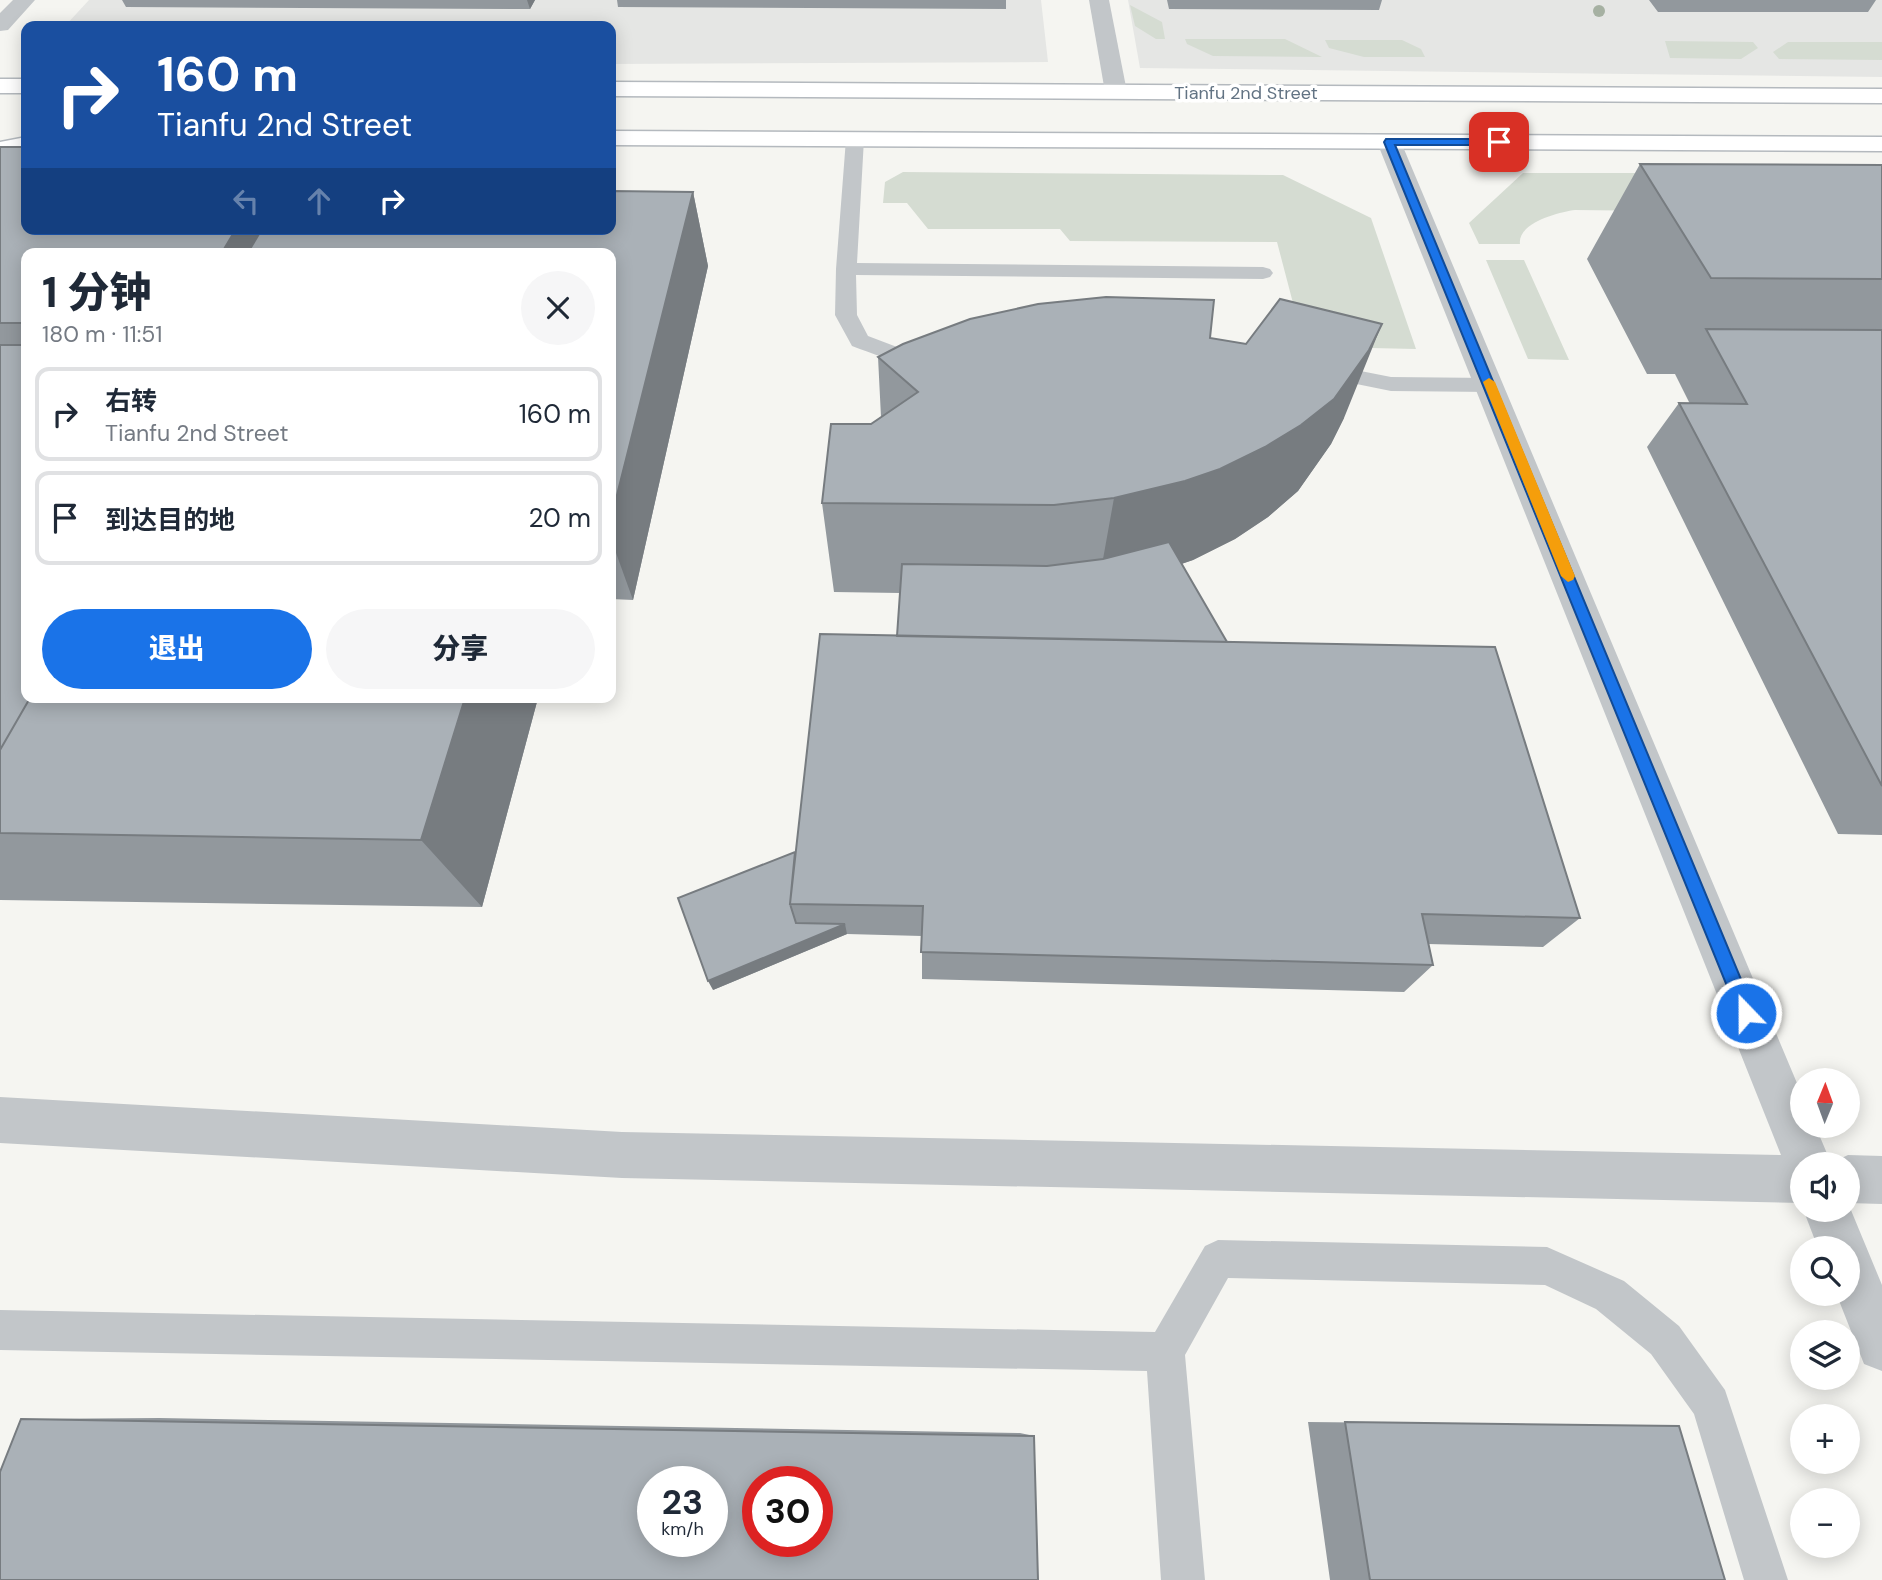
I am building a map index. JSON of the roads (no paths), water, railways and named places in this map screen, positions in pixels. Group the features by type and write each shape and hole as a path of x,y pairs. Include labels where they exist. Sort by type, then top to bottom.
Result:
{"main road":[{"path":"0,86 21,86"},
{"name":"Tianfu 2nd Street","path":"616,89 1882,96"},
{"path":"0,135 21,135"},
{"path":"616,138 1882,144"},
{"path":"0,149 21,145"}],"street":[{"path":"0,25 25,0"},
{"path":"1099,0 1116,92"},
{"path":"1389,142 1803,1152"},
{"path":"0,1119 622,1155 1790,1179"},
{"path":"1860,1179 1882,1180"},
{"path":"1860,1292 1882,1346"}],"lane":[{"path":"855,139 846,269 846,315 860,341 894,354 950,354"},
{"path":"846,269 1263,273"},
{"path":"1302,367 1391,384 1490,385"},
{"path":"1183,1580 1165,1352 1218,1259 1547,1266 1610,1295 1665,1340 1712,1404 1766,1580"},
{"path":"0,1330 1165,1352"}]}
